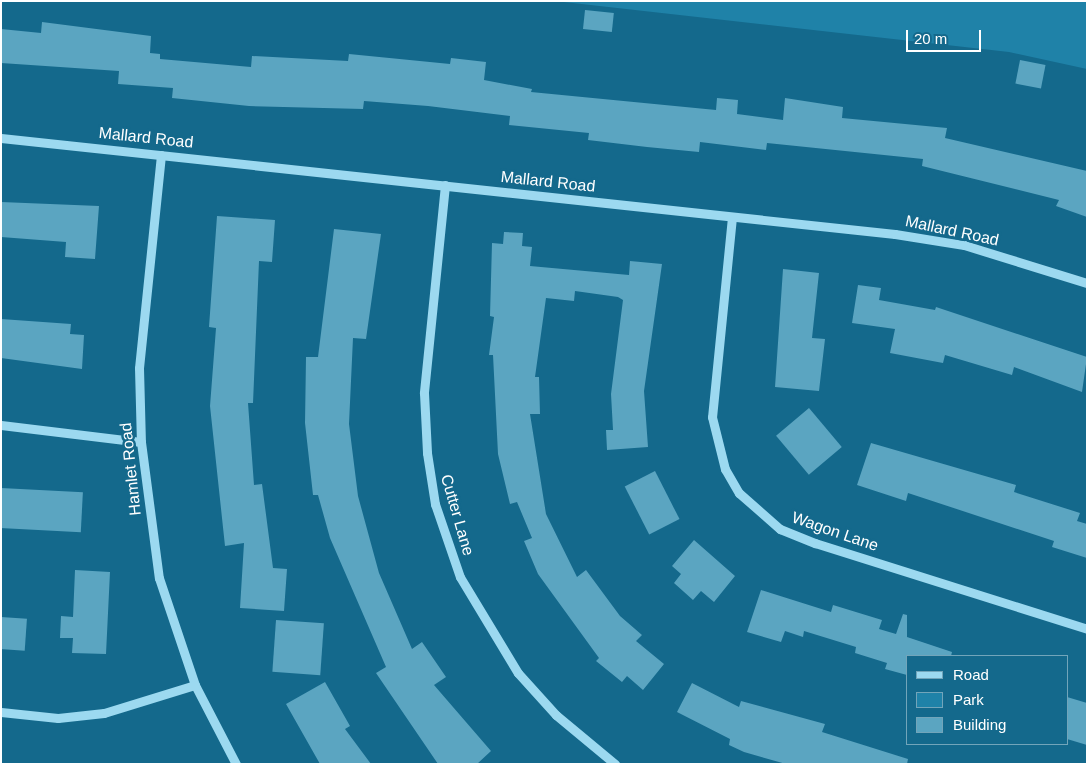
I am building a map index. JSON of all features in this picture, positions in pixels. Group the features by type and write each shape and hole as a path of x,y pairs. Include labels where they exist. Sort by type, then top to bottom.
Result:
{"street":[{"name":"Mallard Road","path":"1,138 732,217 964,246 1087,283"},
{"name":"Hamlet Road","path":"160,155 139,368 141,442 159,578 195,685 236,764"},
{"name":"Cutter Lane","path":"445,185 424,393 427,453 435,504 460,577 518,673 556,715 615,764"},
{"name":"Wagon Lane","path":"732,217 712,417 725,469 739,493 780,529 815,543 1087,629"},
{"path":"1,425 141,442"},
{"path":"1,712 58,718 104,713 195,685"}],"green space":[{"path":"555,1 1087,1 1087,69 1009,52"}],"building":[{"path":"585,10 614,13 612,32 583,29"},
{"path":"42,22 151,36 150,53 160,54 160,59 251,67 252,56 348,61 349,54 450,64 451,58 486,62 484,80 532,89 531,92 716,110 717,98 738,100 737,114 783,120 785,98 843,107 842,118 947,128 945,138 1087,171 1087,217 1056,206 1059,200 922,166 923,159 767,143 766,150 700,142 699,152 647,147 588,140 589,133 509,125 510,116 428,106 364,101 363,109 249,106 172,98 173,88 118,84 119,71 1,63 1,29 41,33"},
{"path":"1020,60 1046,65 1041,89 1015,84"},
{"path":"1,202 99,206 95,259 65,257 66,242 1,237"},
{"path":"217,216 275,220 272,262 259,261 253,403 248,403 254,485 262,484 273,568 287,569 284,611 240,608 244,543 225,546 210,406 216,328 209,327"},
{"path":"334,229 381,234 366,339 353,338 349,424 358,496 379,573 412,649 422,642 446,677 434,685 491,751 477,764 438,764 376,673 386,667 330,538 318,495 313,495 305,423 306,357 318,357"},
{"path":"504,232 523,233 522,246 532,247 530,266 629,275 630,261 662,264 644,391 648,447 607,450 606,430 613,430 611,394 623,300 618,297 575,291 574,301 546,298 535,377 539,377 540,414 530,414 546,514 577,577 586,570 620,616 642,635 636,641 664,664 643,690 627,676 622,682 596,661 599,658 538,574 524,541 532,538 517,502 510,504 498,454 493,355 489,355 494,317 490,316 492,243 503,244"},
{"path":"783,269 819,273 812,338 825,339 819,391 775,387"},
{"path":"858,285 881,288 879,300 935,310 936,307 1087,357 1082,392 1014,367 1012,375 945,355 943,363 890,353 895,329 852,323"},
{"path":"1,319 71,324 70,334 84,335 82,369 1,358"},
{"path":"809,408 842,447 809,475 776,436"},
{"path":"871,443 1016,485 1014,492 1080,513 1077,521 1087,524 1087,558 1052,547 1054,541 908,493 906,501 857,485"},
{"path":"655,471 680,519 649,535 625,486"},
{"path":"1,488 83,492 81,532 1,528"},
{"path":"694,540 735,576 714,602 701,591 693,600 674,583 681,574 672,566"},
{"path":"75,570 110,572 106,654 72,653 73,638 60,638 61,616 73,617"},
{"path":"761,590 831,612 833,605 882,620 879,629 896,634 903,614 907,615 907,637 952,652 951,655 906,655 906,675 885,669 887,663 855,653 856,647 804,631 803,637 785,631 781,642 747,632"},
{"path":"1,617 27,619 25,651 1,649"},
{"path":"276,620 324,623 320,675 272,672"},
{"path":"325,682 350,726 345,729 371,764 320,764 286,704"},
{"path":"692,683 739,707 741,701 825,724 822,732 908,759 907,764 786,764 744,752 729,745 730,739 677,712"},
{"path":"1068,697 1087,703 1087,745 1068,739"}]}
